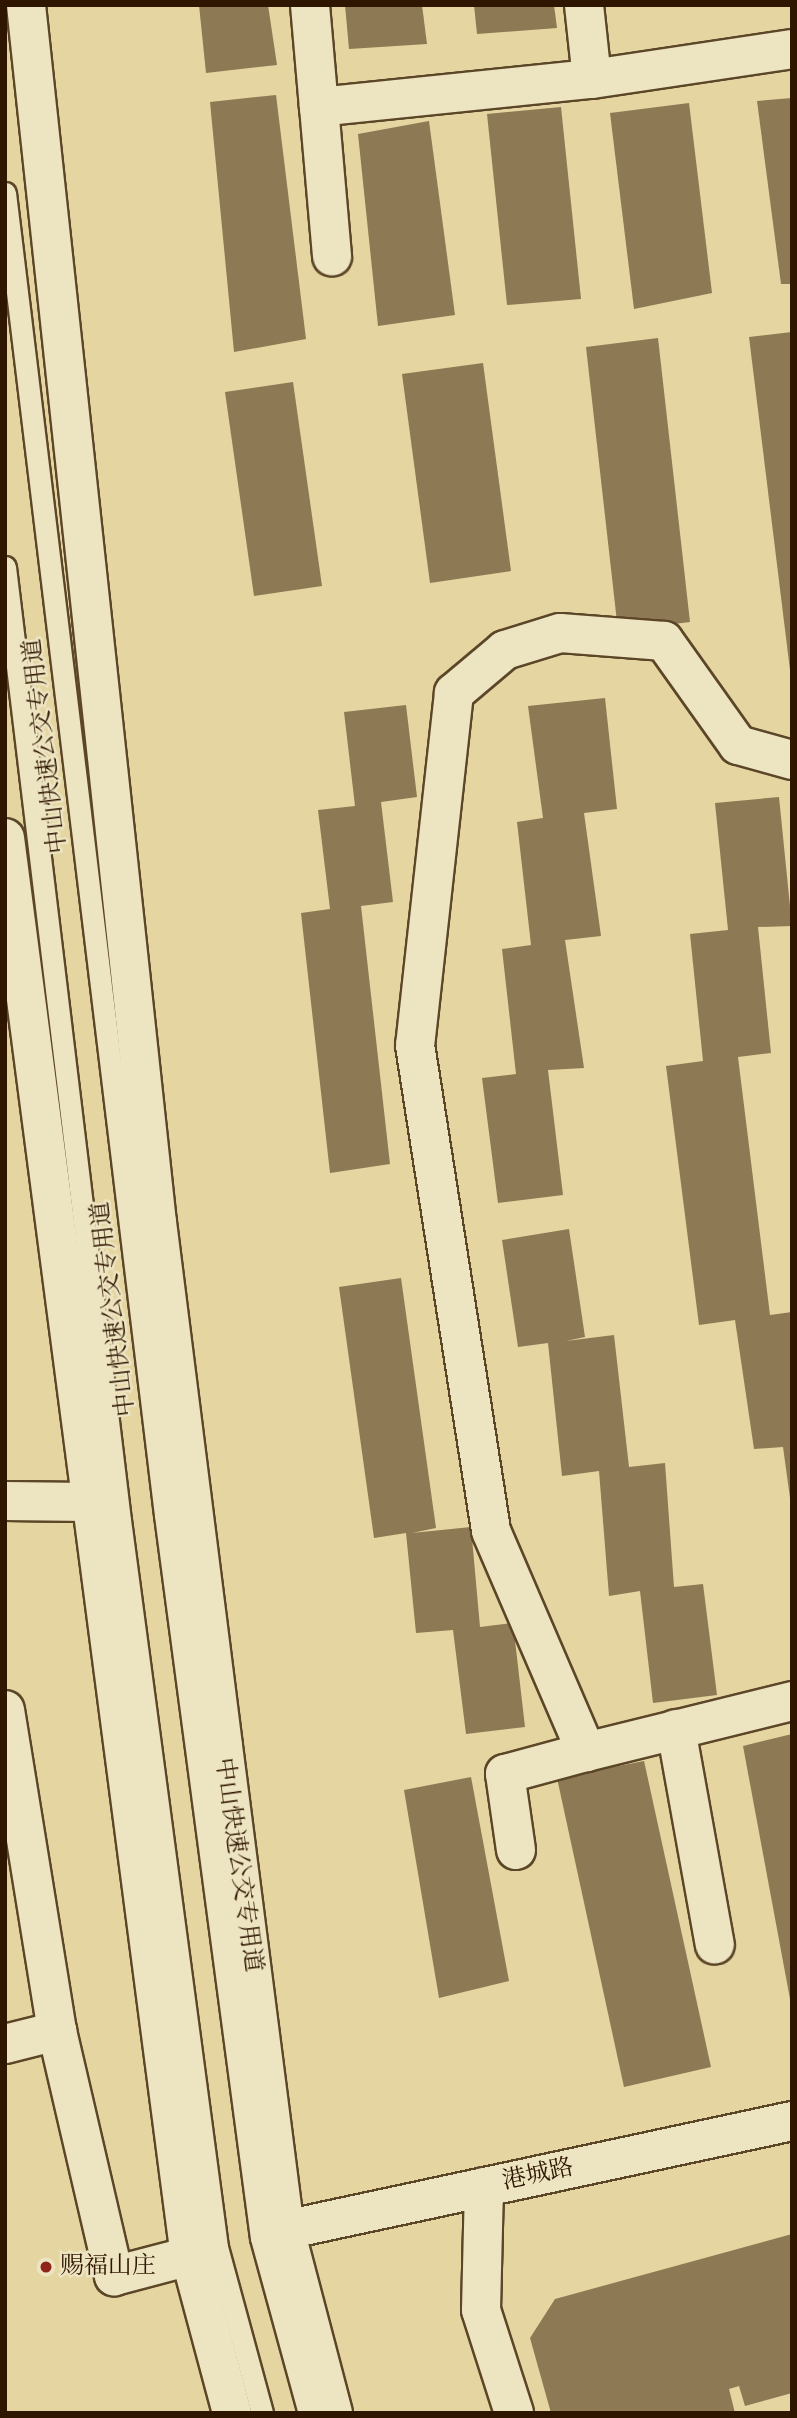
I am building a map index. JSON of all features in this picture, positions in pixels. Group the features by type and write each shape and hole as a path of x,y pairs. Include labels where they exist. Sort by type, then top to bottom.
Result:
{"street":[{"path":"26,5 157,1222 285,2230 332,2413"},
{"path":"310,5 332,256"},
{"path":"584,5 592,79"},
{"path":"319,107 592,79 792,49"},
{"path":"586,1752 491,1531 415,1045 454,694 505,650 561,633 664,641 738,745 792,760"},
{"path":"5,838 89,1502 190,2256 232,2413"},
{"path":"5,1501 89,1502"},
{"path":"516,1850 505,1774 792,1701"},
{"path":"5,1710 57,2031 114,2276 190,2256"},
{"path":"676,1730 715,1945"},
{"path":"5,2043 57,2031"},
{"name":"港城路","path":"285,2230 792,2121"},
{"path":"484,2187 481,2310 514,2413"}],"lane":[{"name":"中山快速公交专用道","path":"5,193 163,1501 260,2224 309,2413"},
{"name":"中山快速公交专用道","path":"5,567 118,1507 215,2234 262,2413"}],"building":[{"path":"199,5 268,5 277,65 206,73"},
{"path":"345,5 422,5 427,44 349,49"},
{"path":"474,5 554,5 557,28 477,34"},
{"path":"276,95 306,339 234,352 210,102"},
{"path":"792,98 792,284 781,284 757,101"},
{"path":"689,103 712,293 634,309 610,113"},
{"path":"561,107 581,299 507,305 487,114"},
{"path":"429,121 455,315 378,326 358,134"},
{"path":"792,332 792,669 790,670 749,337"},
{"path":"658,338 690,622 618,631 586,347"},
{"path":"483,363 511,571 430,583 402,374"},
{"path":"293,382 322,586 254,596 225,392"},
{"path":"605,698 617,809 584,813 601,936 565,940 584,1068 548,1070 563,1195 498,1203 482,1078 516,1074 502,949 531,945 517,822 543,818 528,706"},
{"path":"406,705 417,797 381,802 393,902 361,906 390,1164 330,1173 301,913 330,909 318,810 355,806 344,712"},
{"path":"779,797 792,926 758,927 771,1053 738,1057 770,1315 792,1312 790,1498 783,1447 754,1449 735,1320 699,1325 666,1066 703,1061 690,934 728,930 715,803"},
{"path":"569,1229 585,1337 566,1341 614,1335 629,1467 665,1463 674,1587 703,1584 717,1695 653,1703 640,1591 609,1596 599,1471 562,1476 548,1343 518,1347 502,1240"},
{"path":"401,1278 436,1528 412,1533 471,1527 480,1627 513,1623 525,1727 466,1734 453,1630 416,1633 406,1533 374,1538 339,1287"},
{"path":"792,1734 792,1999 790,1999 743,1746"},
{"path":"644,1761 711,2067 624,2087 557,1778"},
{"path":"471,1777 509,1981 439,1998 404,1790"},
{"path":"792,2234 792,2393 745,2406 739,2386 729,2389 735,2413 551,2413 530,2338 555,2299"}],"place":[{"name":"赐福山庄","path":"46,2267"}]}
